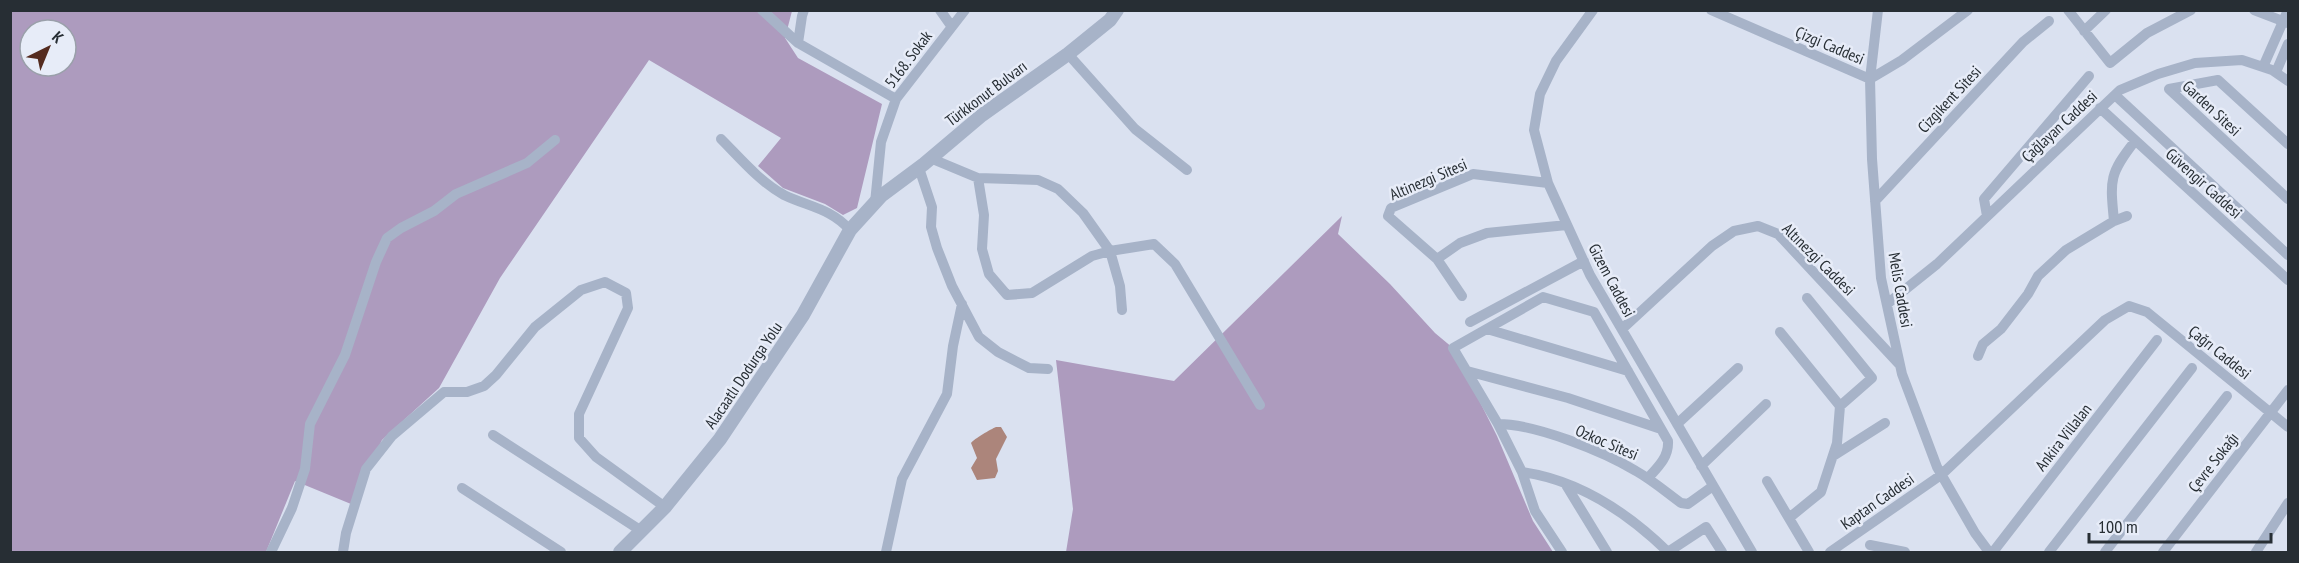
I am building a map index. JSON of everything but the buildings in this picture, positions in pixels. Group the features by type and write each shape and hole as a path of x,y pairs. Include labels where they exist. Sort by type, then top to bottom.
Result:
{"street":[{"path":"762,10 798,43 896,99"},
{"path":"798,43 804,10"},
{"path":"940,10 952,27"},
{"name":"5168. Sokak","path":"875,203 881,142 896,99 965,10"},
{"name":"Türkkonut Bulvarı","path":"875,203 982,115 1068,54 1110,20 1117,10"},
{"name":"Gizem Caddesi","path":"1593,10 1556,61 1540,94 1534,130 1548,183 1584,261 1752,552"},
{"name":"Çizgi Caddesi","path":"1711,10 1870,79"},
{"name":"Melis Caddesi","path":"1878,10 1870,79 1881,278 1900,366 1941,475 1975,533 1991,552"},
{"path":"1870,79 1902,60 1968,10"},
{"path":"2068,10 2110,63 2147,33 2190,10"},
{"path":"2085,31 2106,10"},
{"path":"2254,10 2286,18 2263,67"},
{"name":"Cizgikent Sitesi","path":"1875,201 2023,42 2049,21"},
{"path":"2276,72 2289,45"},
{"path":"1068,54 1134,129 1187,170"},
{"name":"Çağlayan Caddesi","path":"1887,304 1936,264 2120,90 2158,74 2195,63 2242,60 2276,72 2289,81"},
{"path":"1987,216 1984,199 2089,76"},
{"name":"Garden Sitesi","path":"2289,144 2218,80 2169,88 2289,199"},
{"name":"Güvengir Caddesi","path":"2115,95 2289,255"},
{"name":"Güvengir Caddesi","path":"2100,108 2289,280"},
{"path":"721,139 758,175 784,195 839,218 850,230"},
{"path":"271,552 292,508 305,469 310,424 345,355 376,262 387,238 400,228 434,211 456,194 528,163 555,140"},
{"path":"2114,221 2110,185 2119,161 2135,141"},
{"path":"930,158 978,178 1038,180 1058,189 1083,213 1110,251 1120,286 1122,310"},
{"path":"919,168 932,207 932,227 937,248 979,337 998,352 1029,368 1048,369"},
{"name":"Altinezgi Sitesi","path":"1462,296 1437,259 1388,216 1391,208 1473,174 1548,183"},
{"path":"978,178 984,215 982,249 989,274 1007,295 1032,294 1079,263 1110,251 1154,244 1175,264 1260,405"},
{"name":"Alacaatlı Dodurga Yolu","path":"620,552 665,507 720,439 804,315 850,230 875,203"},
{"path":"1978,356 1983,344 2001,329 2028,294 2038,276 2066,250 2114,221 2127,216"},
{"path":"1437,259 1460,243 1487,233 1567,225"},
{"name":"Altınezgi Caddesi","path":"1622,329 1712,246 1734,231 1758,226 1778,234 1900,366"},
{"path":"1470,322 1584,261"},
{"path":"343,552 346,532 366,469 392,436 444,392 467,392 484,386 496,375 535,327 581,290 605,282 626,293 628,308 579,414 579,438 596,458 665,507"},
{"name":"Ozkoc Sitesi","path":"1498,424 1529,428 1588,448 1648,478 1663,461 1668,449 1668,441 1594,312 1543,297 1453,348 1498,424 1522,472 1535,511 1562,552"},
{"path":"1807,298 1872,378 1840,406"},
{"path":"885,552 902,479 948,394 952,346 962,304"},
{"name":"Çağrı Caddesi","path":"2129,306 2147,312 2289,427"},
{"name":"Kaptan Caddesi","path":"1830,552 1941,475 2106,320 2129,306"},
{"path":"1487,328 1628,371"},
{"path":"1780,332 1840,406 1837,443 1821,492 1789,518"},
{"name":"Ankira Villalan","path":"1991,552 2157,340"},
{"path":"1677,424 1738,368"},
{"path":"2049,552 2192,368"},
{"name":"Ozkoc Sitesi","path":"1467,371 1568,399 1661,429"},
{"name":"Çevre Sokağı","path":"2163,552 2289,390"},
{"path":"2105,552 2227,396"},
{"path":"1701,466 1766,404"},
{"path":"1833,456 1885,423"},
{"path":"493,435 640,530"},
{"path":"1522,472 1540,475 1584,491 1621,512 1668,552 1706,527 1722,552"},
{"path":"1648,478 1681,503 1688,504 1713,486"},
{"path":"1767,481 1809,552"},
{"path":"1566,485 1607,552"},
{"path":"462,488 561,552"},
{"path":"2256,552 2289,503"},
{"path":"1870,544 1905,552"}],"shaded area":[{"path":"10,11 792,11 785,38 798,58 882,104 857,208 843,215 825,204 783,188 758,166 781,138 649,60 500,278 439,388 382,440 351,504 295,481 266,552 11,552"},
{"path":"1342,216 1338,234 1390,284 1435,333 1453,348 1497,436 1533,521 1553,552 1066,552 1073,509 1056,360 1174,381"},
{"path":"996,427 1001,427 1007,437 996,459 998,471 995,478 977,480 971,468 977,458 971,443"}]}
